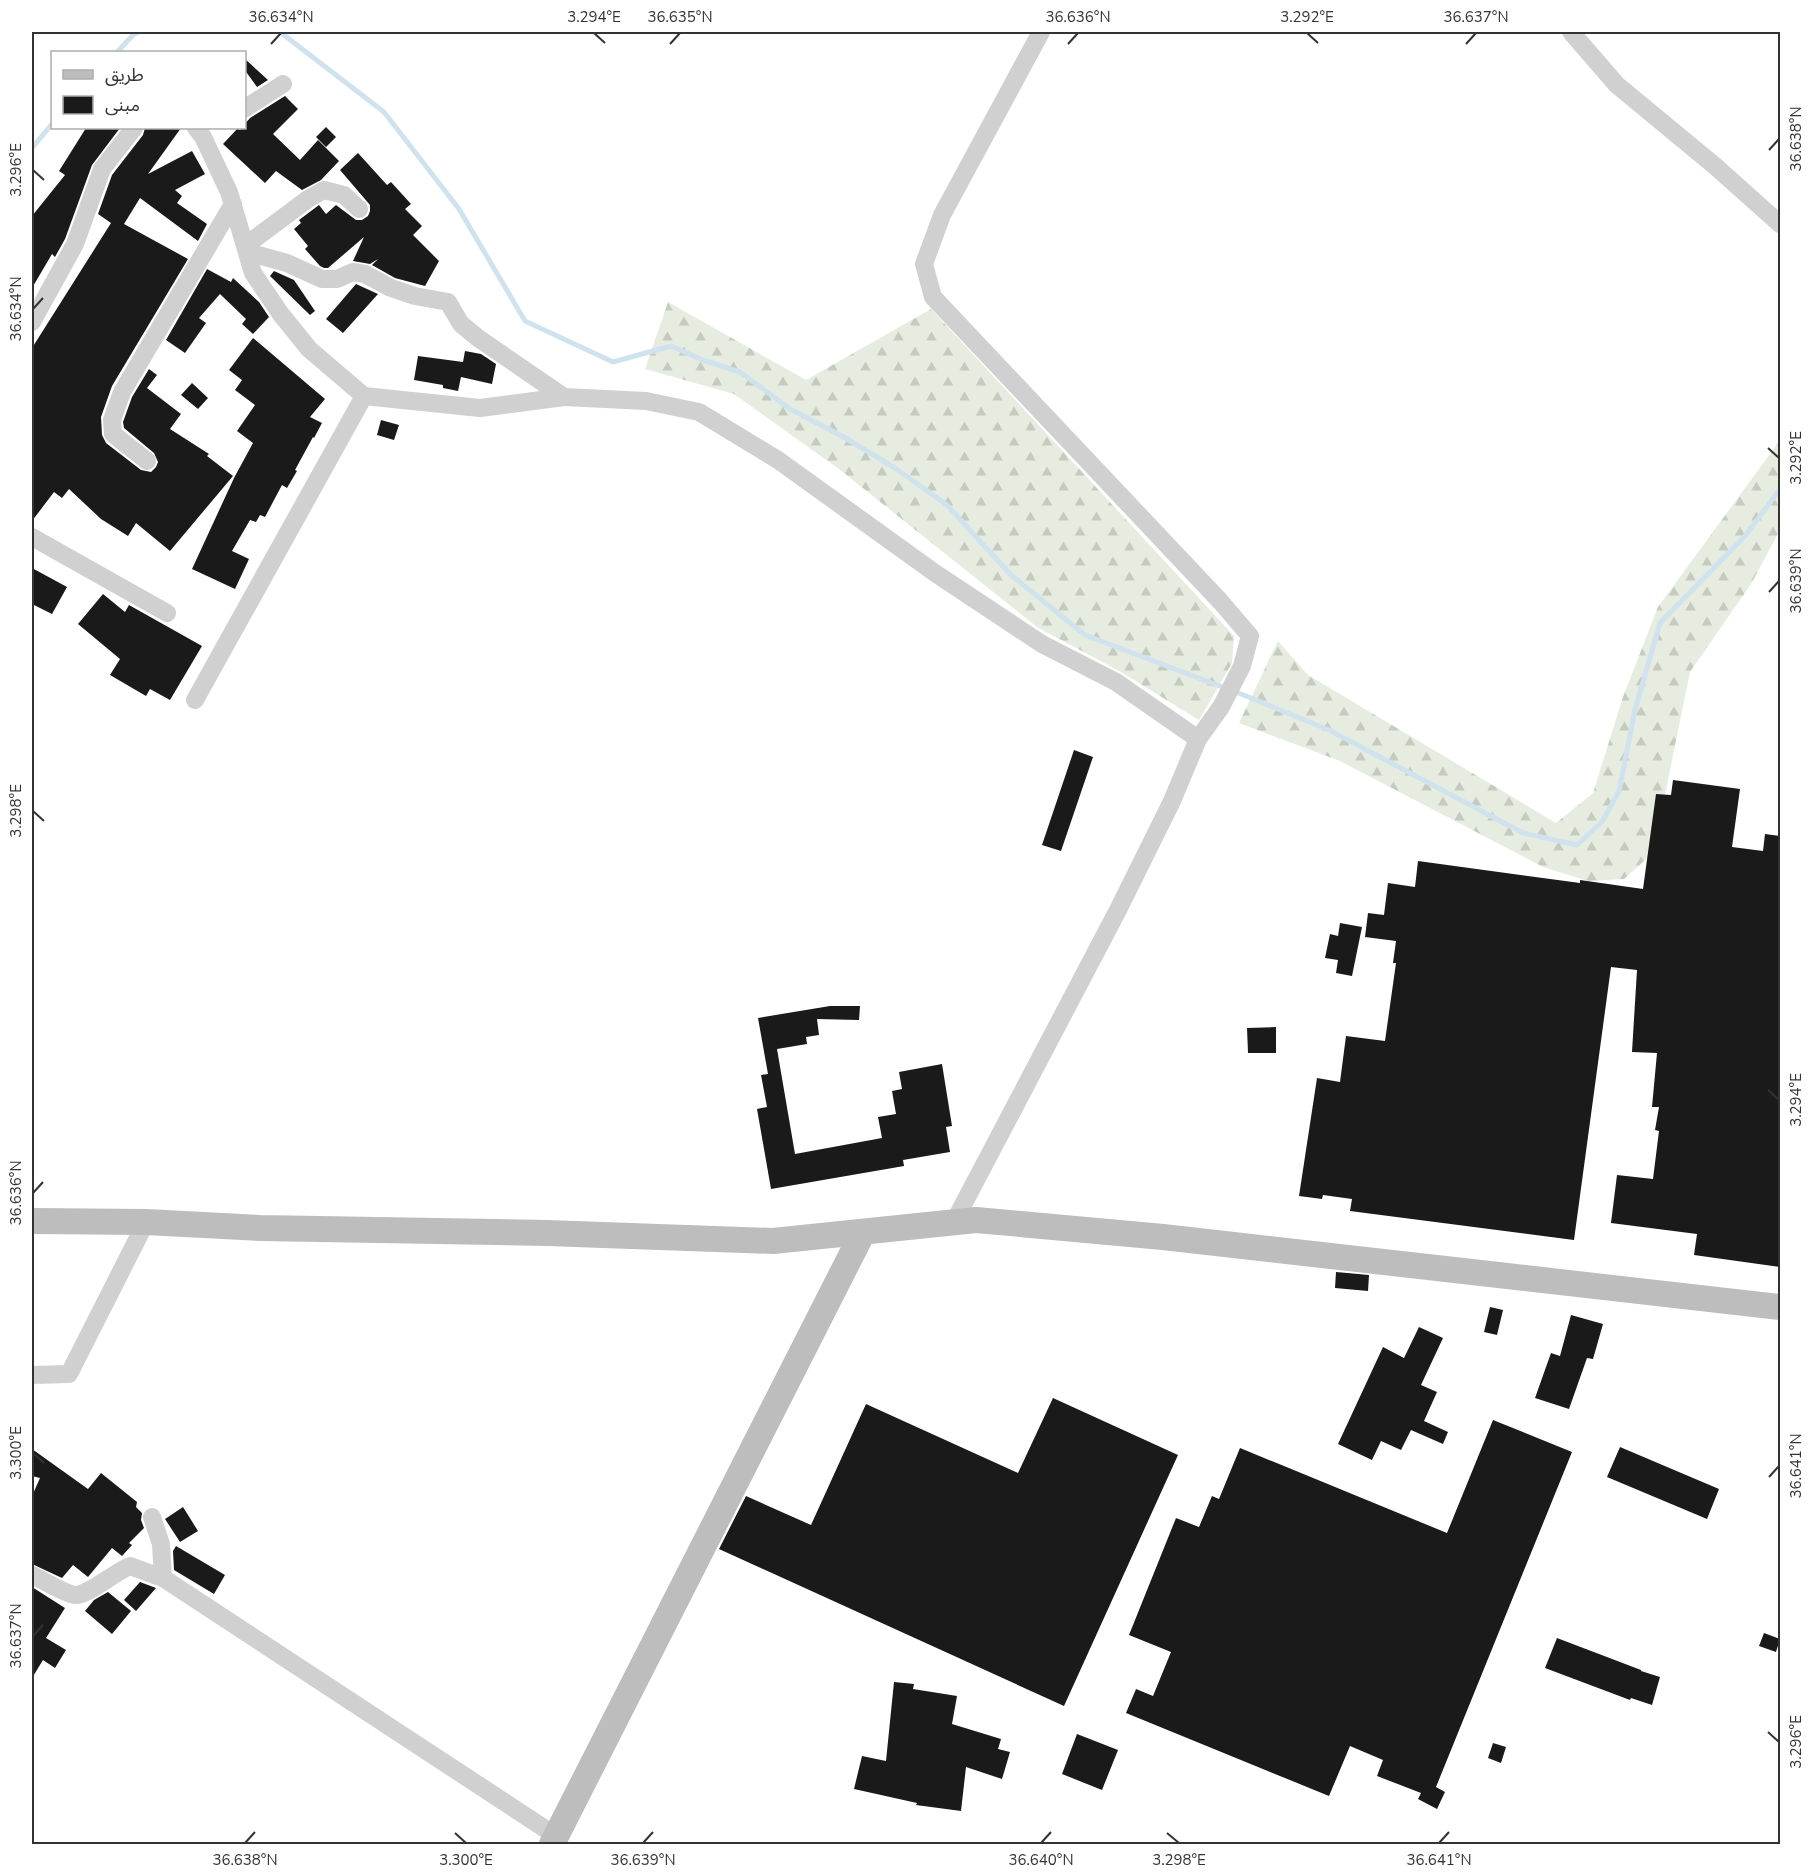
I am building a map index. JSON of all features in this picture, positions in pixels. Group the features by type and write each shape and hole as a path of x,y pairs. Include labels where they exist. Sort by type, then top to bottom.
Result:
{"street":[{"path":"954,1222 1118,910 1172,801 1198,739 1221,707 1242,666 1250,636 1220,601 933,297 924,264 942,215 1041,32"},
{"path":"1571,32 1617,85 1715,166 1780,224"},
{"path":"246,108 283,84"},
{"path":"32,322 75,244 102,169 133,129"},
{"path":"206,131 233,204 253,273 280,313 309,349 364,396 480,408 564,398 646,401 699,412 778,460 936,573 1042,644 1116,682 1198,739"},
{"path":"246,249 308,199 324,190 344,195 359,209"},
{"path":"147,460 112,434 112,420 122,392 233,204"},
{"path":"246,249 287,263 322,279 337,279 353,272 365,274 391,288 415,297 448,302 461,324 564,398"},
{"path":"195,700 364,396"},
{"path":"32,537 167,614"},
{"path":"32,1221 146,1222 260,1228 548,1233 773,1241 976,1220 1163,1237 1780,1306"},
{"path":"32,1375 69,1374 146,1222"},
{"path":"32,1575 75,1595 86,1593 117,1571 130,1566 163,1578 554,1840 863,1232"},
{"path":"152,1517 161,1544 163,1578"}],"green space":[{"path":"668,302 806,380 931,309 1234,636 1232,663 1199,720 1121,672 1037,627 839,469 734,394 645,369"},
{"path":"1780,442 1780,530 1751,584 1690,672 1653,853 1624,879 1588,881 1543,867 1340,761 1239,723 1278,641 1308,675 1556,823 1593,793 1623,697 1658,607"}],"building":[{"path":"246,60 268,80 257,87 246,72"},
{"path":"285,96 298,109 273,134 300,160 318,140 339,161 321,180 302,190 276,171 265,183 223,144 237,129 246,129 246,123"},
{"path":"326,127 336,137 326,147 316,137"},
{"path":"85,129 119,129 92,165 65,239 55,257 52,254 32,288 32,216 65,175 59,171"},
{"path":"145,129 180,129 148,174 192,151 205,174 175,190 182,196 177,203 207,224 198,241 140,198 124,224 188,259 112,386 101,417 102,435 106,443 141,470 151,472 156,467 158,462 154,453 124,428 123,422 132,397 149,369 157,375 147,388 181,414 170,429 209,454 207,456 233,476 170,551 136,523 128,536 101,519 69,489 62,498 54,492 32,521 32,348 111,223 98,214 112,175 143,135"},
{"path":"358,153 387,185 391,182 411,204 405,209 422,226 413,235 439,261 425,286 395,278 372,265 378,259 370,264 353,261 364,237 328,268 324,268 305,249 308,246 294,229 301,223 299,220 319,205 326,214 336,205 356,220 362,220 368,216 370,205 340,170"},
{"path":"207,269 231,282 233,278 259,302 269,317 253,334 242,324 246,319 220,294 199,318 206,323 185,353 166,340"},
{"path":"274,271 294,280 315,311 310,315 270,276"},
{"path":"356,284 378,294 343,333 326,319"},
{"path":"253,338 325,399 310,417 322,423 287,488 282,485 265,517 260,515 256,522 250,520 232,551 249,559 235,589 192,569 234,478 253,443 237,431 255,405 235,390 242,380 229,370"},
{"path":"465,351 481,354 496,364 492,384 461,377 458,391 443,388 443,385 414,380 418,356 463,362"},
{"path":"192,383 208,398 198,409 181,395"},
{"path":"381,420 399,425 394,440 377,435"},
{"path":"32,568 67,587 52,614 32,604"},
{"path":"103,594 125,612 129,605 202,646 170,700 150,689 146,696 110,675 120,659 78,624"},
{"path":"1074,750 1093,757 1061,851 1042,845"},
{"path":"1673,780 1740,789 1732,847 1763,851 1765,834 1780,836 1780,1267 1694,1255 1697,1234 1611,1223 1617,1175 1653,1179 1659,1131 1655,1130 1659,1107 1652,1107 1657,1053 1632,1052 1637,970 1611,967 1574,1240 1350,1211 1352,1199 1323,1195 1322,1199 1299,1196 1317,1078 1340,1082 1346,1036 1385,1041 1396,963 1393,963 1396,941 1365,937 1368,913 1384,915 1388,883 1415,887 1418,861 1580,883 1580,880 1643,889 1656,794 1671,795"},
{"path":"1340,923 1362,927 1352,976 1336,973 1338,960 1325,958 1330,934 1338,936"},
{"path":"830,1006 860,1006 859,1020 817,1019 819,1035 806,1037 807,1044 777,1049 795,1154 882,1138 878,1117 896,1114 892,1091 902,1089 899,1072 942,1064 952,1126 946,1127 950,1152 903,1160 904,1166 771,1189 757,1109 767,1107 761,1075 768,1074 758,1018"},
{"path":"1276,1027 1276,1053 1248,1053 1247,1028"},
{"path":"1336,1272 1369,1275 1368,1291 1335,1288"},
{"path":"1490,1307 1503,1310 1497,1335 1484,1332"},
{"path":"1571,1315 1603,1324 1593,1359 1587,1358 1569,1409 1535,1398 1551,1353 1560,1356"},
{"path":"1419,1327 1443,1338 1421,1385 1437,1392 1424,1421 1448,1432 1443,1444 1411,1430 1401,1450 1381,1441 1372,1460 1338,1444 1383,1347 1404,1358"},
{"path":"1053,1398 1178,1455 1064,1706 719,1549 746,1496 811,1525 866,1404 1018,1473"},
{"path":"1493,1420 1572,1452 1436,1787 1445,1792 1437,1809 1418,1799 1421,1793 1377,1776 1383,1760 1350,1746 1329,1796 1126,1713 1136,1689 1153,1696 1171,1652 1129,1635 1176,1518 1199,1527 1212,1496 1219,1499 1240,1448 1447,1533"},
{"path":"1620,1447 1719,1489 1707,1519 1607,1477"},
{"path":"32,1449 88,1489 101,1473 137,1502 136,1507 142,1513 141,1520 144,1528 129,1543 132,1545 122,1556 112,1548 88,1577 73,1565 62,1578 32,1564 32,1496 40,1478 32,1476"},
{"path":"183,1507 198,1531 180,1542 165,1519"},
{"path":"176,1546 225,1575 214,1594 174,1570 173,1551"},
{"path":"140,1582 156,1588 136,1611 124,1600"},
{"path":"32,1587 65,1608 46,1638 66,1650 55,1668 43,1660 32,1678"},
{"path":"108,1592 131,1611 112,1634 85,1611 94,1600"},
{"path":"1764,1633 1780,1639 1776,1652 1759,1646"},
{"path":"1557,1638 1660,1677 1652,1705 1631,1698 1630,1700 1545,1668"},
{"path":"894,1682 914,1684 913,1689 957,1696 952,1724 1001,1739 998,1749 1010,1752 1002,1779 966,1767 961,1811 916,1805 917,1803 854,1789 862,1756 886,1761"},
{"path":"1077,1734 1118,1750 1102,1790 1062,1774"},
{"path":"1493,1743 1506,1747 1501,1763 1488,1758"}],"waterway":[{"path":"118,51 134,34 139,32"},
{"path":"280,32 384,112 459,209 525,321 613,362 671,346 703,360 740,372 790,409 842,436 895,468 947,505 1011,575 1085,635 1329,730 1523,833 1577,845 1602,822 1619,791 1635,710 1660,623 1745,536 1780,489"},
{"path":"32,148 51,125"}]}
